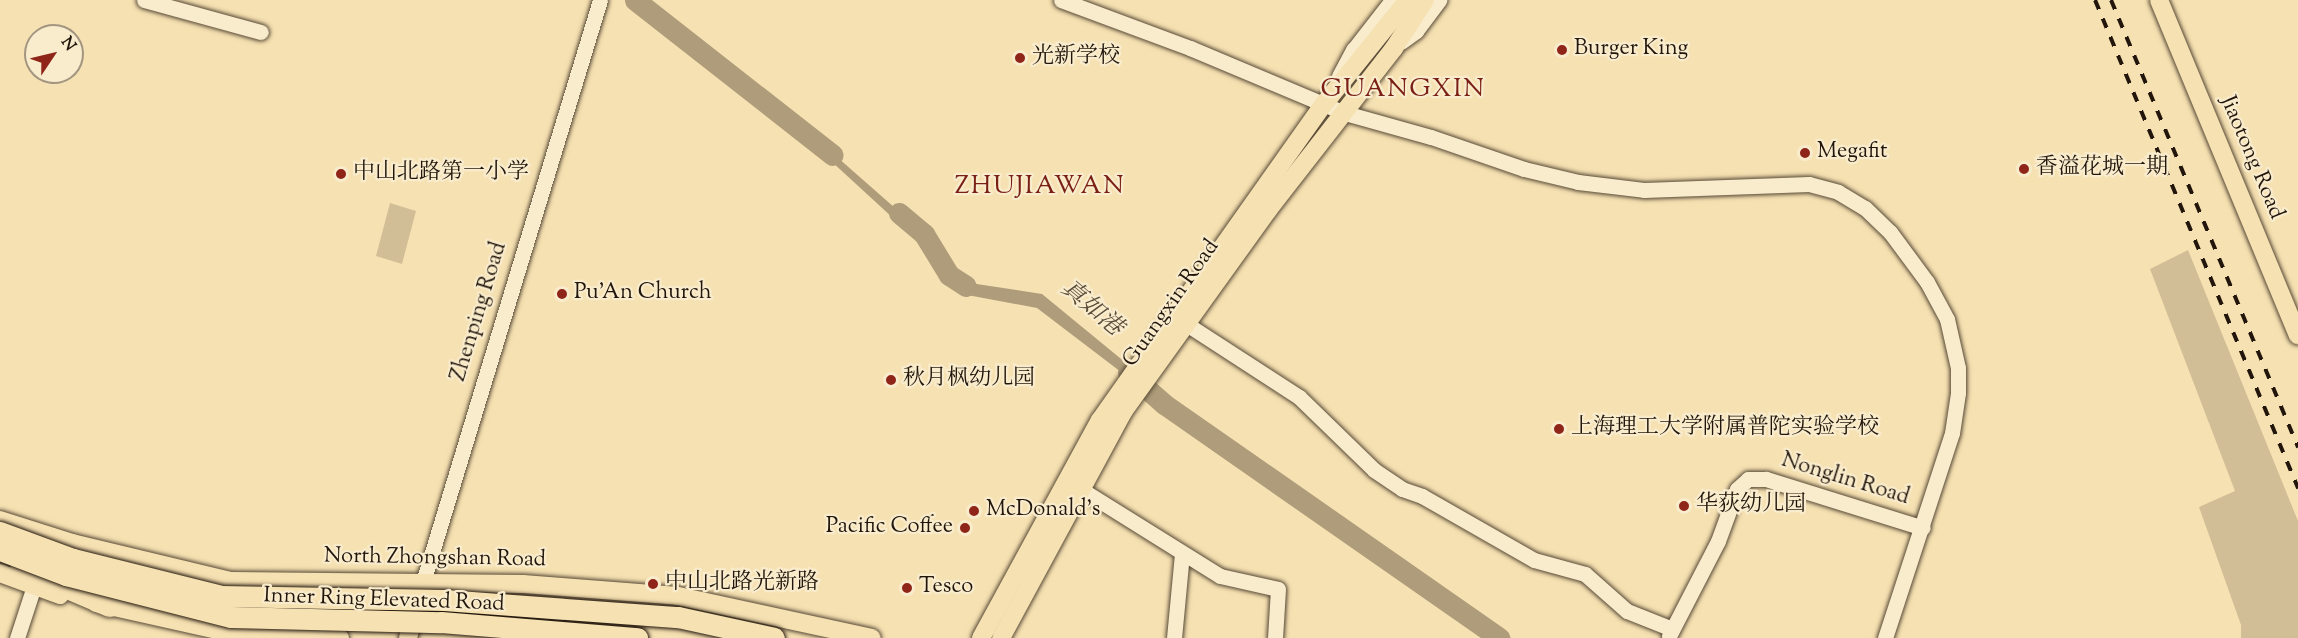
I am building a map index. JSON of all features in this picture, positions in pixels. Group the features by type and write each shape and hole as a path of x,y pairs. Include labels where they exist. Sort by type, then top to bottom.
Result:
{"highway":[{"name":"Inner Ring Elevated Road","path":"0,532 74,559 221,596 444,600 678,616 774,638"},
{"name":"Inner Ring Elevated Road","path":"0,550 66,575 231,617 441,622 637,638"},
{"path":"0,561 33,579 109,606"}],"main road":[{"name":"Guangxin Road","path":"981,638 1083,450 1134,385 1324,104 1408,0"},
{"name":"Guangxin Road","path":"1167,335 1185,323 1394,48 1425,0"},
{"name":"Jiaotong Road","path":"2159,0 2298,335"},
{"name":"Guangxin Road","path":"1001,638 1134,385"},
{"name":"North Zhongshan Road","path":"0,520 72,543 230,581 522,584 678,596 872,638"},
{"path":"0,573 33,579"},
{"name":"Zhenping Road","path":"408,638 423,582"},
{"path":"109,606 239,635 340,638"}],"street":[{"path":"144,0 261,32"},
{"name":"Nonglin Road","path":"1061,0 1344,113 1431,136 1524,170 1578,182 1667,190 1790,184 1824,187 1852,199 1878,220 1927,282 1947,319 1955,345 1959,393 1952,433 1923,528 1766,479 1748,479 1737,489 1718,541 1670,633"},
{"name":"Guangxin Road","path":"1324,104 1353,50 1392,0"},
{"name":"Guangxin Road","path":"1394,48 1416,31 1439,0"},
{"name":"Zhenping Road","path":"423,582 598,7"},
{"path":"1185,323 1299,397 1374,470 1402,489 1422,496 1534,560 1585,574 1627,611 1670,633"},
{"path":"1079,488 1220,576 1278,589 1275,638"},
{"path":"1885,638 1923,528"},
{"path":"1173,638 1182,553"},
{"path":"16,638 33,579"}],"shaded area":[{"path":"628,0 636,0 812,135 920,230 945,268 970,283 1042,294 1126,363 1121,372 1037,308 962,294 942,280 917,240 807,139"},
{"path":"390,203 416,211 402,264 376,256"},
{"path":"2188,250 2298,521 2298,638 2241,638 2241,625 2199,507 2235,491 2150,269"}],"waterway":[{"name":"真如港","path":"635,0 833,155"},
{"name":"真如港","path":"899,213 924,234 949,275 966,286"},
{"name":"真如港","path":"1128,372 1164,404 1499,638"}],"railway":[{"path":"2095,0 2298,488"},
{"path":"2111,0 2298,448"}],"place":[{"name":"Burger King","path":"1562,50"},
{"name":"光新学校","path":"1020,58"},
{"name":"Megafit","path":"1805,153"},
{"name":"香溢花城一期","path":"2024,169"},
{"name":"中山北路第一小学","path":"341,174"},
{"name":"Pu'An Church","path":"562,294"},
{"name":"秋月枫幼儿园","path":"891,380"},
{"name":"上海理工大学附属普陀实验学校","path":"1559,429"},
{"name":"华荻幼儿园","path":"1684,506"},
{"name":"McDonald's","path":"974,511"},
{"name":"Pacific Coffee","path":"965,528"},
{"name":"中山北路光新路","path":"653,584"},
{"name":"Tesco","path":"907,588"}],"district":[{"name":"GUANGXIN","path":"1403,90"},
{"name":"ZHUJIAWAN","path":"1040,187"}]}
